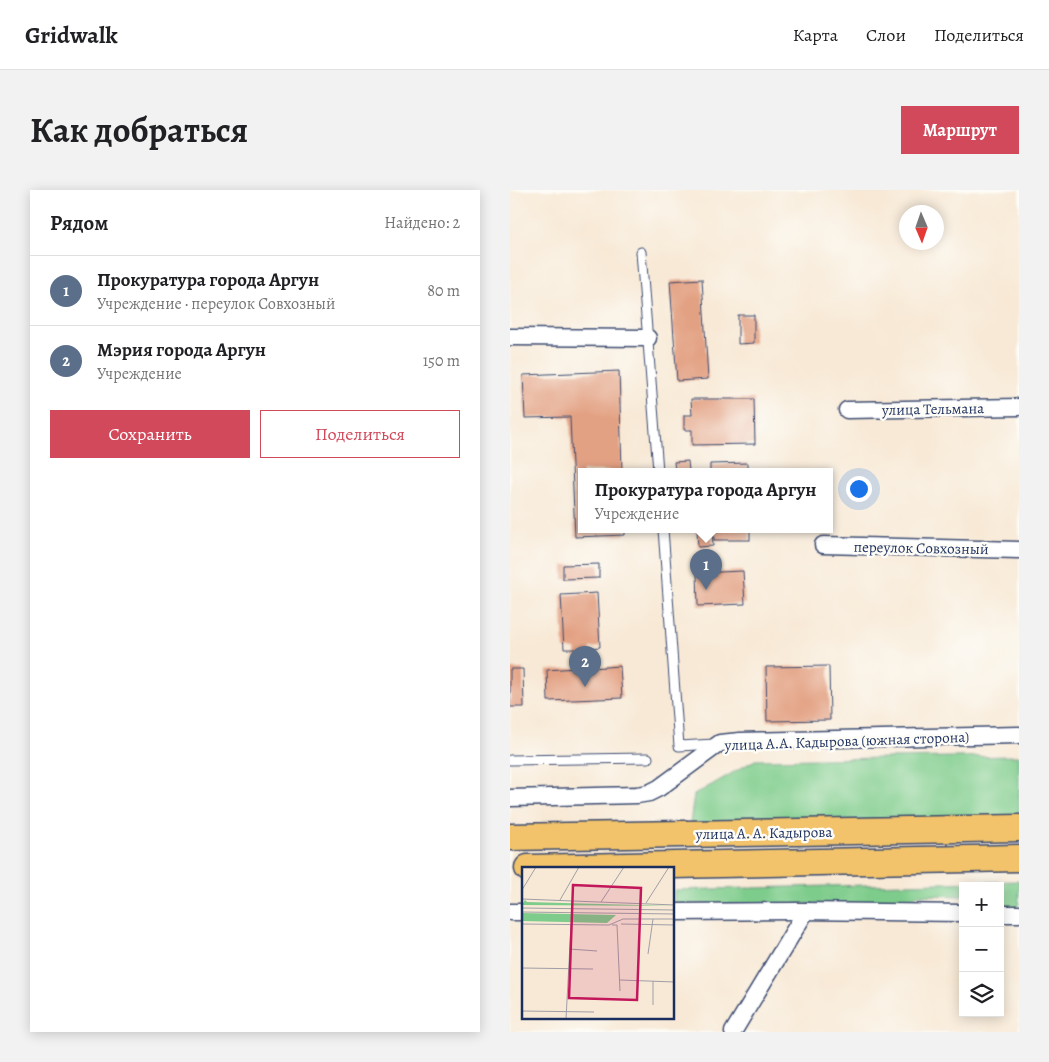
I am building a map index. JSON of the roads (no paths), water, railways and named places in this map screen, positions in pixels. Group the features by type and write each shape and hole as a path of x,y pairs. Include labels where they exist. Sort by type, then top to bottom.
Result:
{"main road":[{"name":"улица А. А. Кадырова","path":"510,837 1019,828"},
{"name":"улица А. А. Кадырова","path":"577,867 1019,858"}],"street":[{"path":"510,337 648,338"},
{"name":"улица Тельмана","path":"847,410 1019,407"},
{"name":"переулок Совхозный","path":"822,545 1019,550"},
{"name":"улица А.А. Кадырова (южная сторона)","path":"510,798 637,795 649,793 659,788 720,743 1019,735"},
{"path":"733,1032 806,911"},
{"path":"675,912 959,913"},
{"path":"1004,914 1019,914"}],"lane":[{"path":"641,252 658,468"},
{"path":"663,533 680,746 720,743"},
{"path":"510,760 648,758"}],"place":[{"name":"Прокуратура города Аргун","path":"706,590"},
{"name":"Мэрия города Аргун","path":"585,687"}]}
